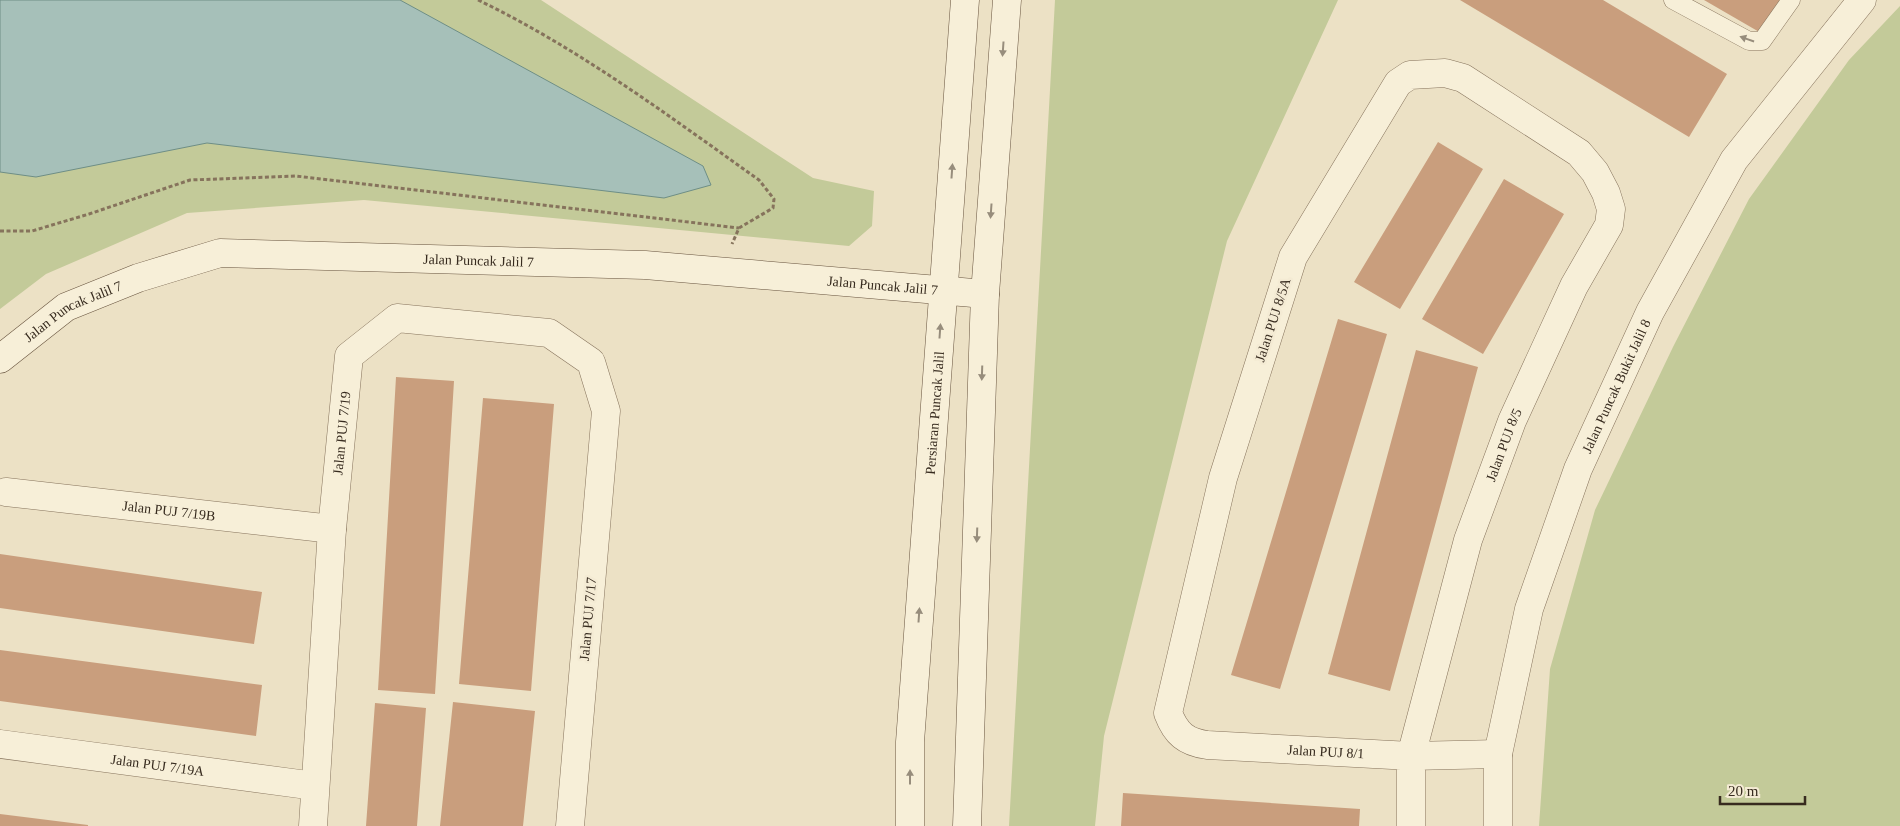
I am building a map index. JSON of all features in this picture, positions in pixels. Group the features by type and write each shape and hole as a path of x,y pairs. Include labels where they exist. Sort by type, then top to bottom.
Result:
{"street":[{"name":"Persiaran Puncak Jalil","path":"910,826 910,742 965,0"},
{"path":"967,826 985,294 1007,0"},
{"name":"Jalan Puncak Bukit Jalil 8","path":"1498,826 1498,754 1529,609 1578,470 1650,312 1734,160 1862,0"},
{"name":"Jalan PUJ 8/5A","path":"1168,713 1223,478 1293,257 1301,242 1398,83 1410,75 1445,73 1463,78 1522,116"},
{"name":"Jalan PUJ 8/5","path":"1411,826 1412,756 1468,540 1512,421 1574,286 1609,225 1612,209 1595,172 1579,153 1522,116"},
{"name":"Jalan Puncak Jalil 7","path":"0,359 66,307 138,278 220,253 646,265 985,294"},
{"name":"Jalan PUJ 7/19","path":"313,826 332,529 348,356 397,318 549,333 591,362 606,411"},
{"name":"Jalan PUJ 7/17","path":"570,826 606,411"},
{"name":"Jalan PUJ 7/19B","path":"6,492 332,529"},
{"name":"Jalan PUJ 8/1","path":"1168,713 1172,725 1194,743 1412,756 1498,754"},
{"name":"Jalan PUJ 7/19A","path":"0,744 315,786"}],"lane":[{"path":"1673,0 1749,41 1762,41 1791,0"}],"path":[{"path":"0,231 32,231 190,180 296,176 739,228 774,208 774,199 760,180 618,81 507,14 478,0"}],"green space":[{"path":"0,0 541,0 813,178 874,191 872,226 849,246 364,200 187,213 46,274 0,309"},
{"path":"1055,0 1338,0 1227,241 1104,736 1095,826 1009,826"},
{"path":"1900,6 1900,826 1539,826 1550,669 1595,510 1673,347 1749,199 1849,60"}],"water":[{"path":"0,0 400,0 703,166 711,185 664,198 207,143 36,177 0,172"}],"building":[{"path":"1460,0 1603,0 1727,74 1689,137"},
{"path":"1704,0 1781,0 1761,33"},
{"path":"1438,142 1483,169 1400,309 1354,282"},
{"path":"1504,179 1564,214 1483,354 1422,319"},
{"path":"1338,319 1387,334 1280,689 1231,675"},
{"path":"1416,350 1478,367 1390,691 1328,674"},
{"path":"396,377 454,381 435,694 378,690"},
{"path":"483,398 554,404 531,691 459,684"},
{"path":"0,554 262,592 254,644 0,608"},
{"path":"0,650 262,685 256,736 0,701"},
{"path":"453,702 535,711 523,826 440,826"},
{"path":"375,703 426,708 417,826 366,826"},
{"path":"1123,793 1360,809 1359,826 1121,826"},
{"path":"0,814 88,825 88,826 0,826"}]}
